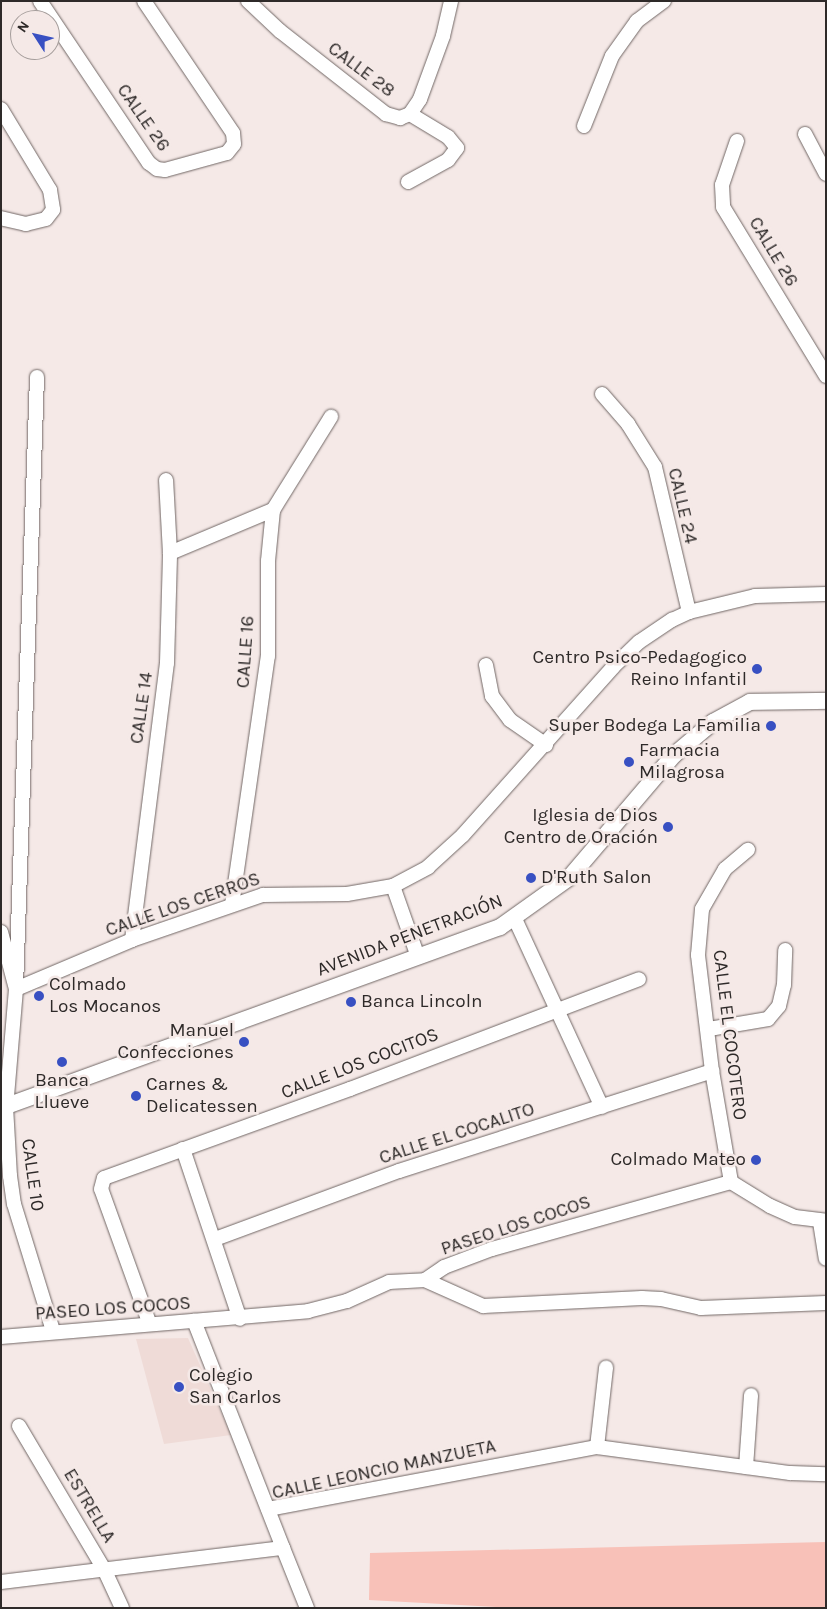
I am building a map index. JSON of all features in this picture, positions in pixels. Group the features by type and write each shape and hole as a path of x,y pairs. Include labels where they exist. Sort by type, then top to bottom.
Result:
{"street":[{"name":"CALLE 26","path":"40,1 149,163 157,169 166,170 226,153 234,144 233,133 144,1"},
{"name":"CALLE 28","path":"248,1 280,32 386,114 400,118 410,114 427,81 443,36 451,1"},
{"path":"584,126 612,56 637,21 664,1"},
{"path":"1,109 50,190 53,210 46,219 26,224 1,218"},
{"path":"408,182 448,160 457,148 448,137 410,114"},
{"path":"805,134 826,174"},
{"name":"CALLE 26","path":"737,141 722,185 723,207 826,376"},
{"path":"16,989 37,377"},
{"name":"CALLE 24","path":"602,394 628,424 655,467 689,612"},
{"name":"CALLE 16","path":"232,905 268,656 268,561 273,510 331,417"},
{"name":"CALLE 14","path":"132,940 167,663 170,553 166,480"},
{"path":"170,553 273,510"},
{"name":"CALLE LOS CERROS","path":"16,989 132,940 263,895 347,894 393,886 428,867 463,835 546,745 574,708 639,642 672,620 689,612 755,596 826,594"},
{"path":"486,664 492,696 510,720 546,745"},
{"name":"AVENIDA PENETRACIÓN","path":"4,1107 418,957 515,919 570,877 674,754 713,722 750,702 826,700"},
{"name":"CALLE EL COCOTERO","path":"731,1182 712,1071 709,1029 698,955 702,909 725,870 748,850"},
{"path":"393,886 418,957"},
{"path":"515,919 602,1107"},
{"name":"CALLE 10","path":"1,932 16,989 4,1107 14,1204 53,1330"},
{"path":"709,1029 768,1019 779,1006 784,985 785,950"},
{"name":"CALLE LOS COCITOS","path":"149,1322 100,1189 104,1178 639,978"},
{"name":"CALLE EL COCALITO","path":"215,1239 399,1171 712,1071"},
{"path":"183,1149 215,1239 240,1319"},
{"path":"731,1182 770,1206 795,1217 823,1221 826,1259"},
{"name":"PASEO LOS COCOS","path":"1,1337 53,1330 149,1322 240,1319 308,1311 347,1301 390,1282 425,1280 444,1267 492,1249 731,1182"},
{"path":"425,1280 483,1306 642,1298 661,1299 701,1308 826,1303"},
{"path":"194,1321 268,1509"},
{"path":"597,1446 606,1368"},
{"path":"746,1467 751,1395"},
{"name":"ESTRELLA","path":"19,1426 104,1569 122,1608"},
{"name":"CALLE LEONCIO MANZUETA","path":"307,1608 268,1509 597,1446 746,1467 826,1474"},
{"path":"1,1582 283,1548"}],"shaded area":[{"name":"Colegio San Carlos","path":"188,1338 231,1435 164,1444 136,1339"},
{"path":"826,1542 826,1608 513,1608 369,1600 370,1553"}],"place":[{"name":"Centro Psico-Pedagogico Reino Infantil","path":"757,669"},
{"name":"Super Bodega La Familia","path":"771,726"},
{"name":"Farmacia Milagrosa","path":"629,762"},
{"name":"Iglesia de Dios Centro de Oración","path":"668,827"},
{"name":"D'Ruth Salon","path":"531,878"},
{"name":"Colmado Los Mocanos","path":"39,996"},
{"name":"Banca Lincoln","path":"351,1002"},
{"name":"Manuel Confecciones","path":"244,1042"},
{"name":"Banca Llueve","path":"62,1062"},
{"name":"Carnes & Delicatessen","path":"136,1096"},
{"name":"Colmado Mateo","path":"756,1160"},
{"name":"Colegio San Carlos","path":"179,1387"}]}
